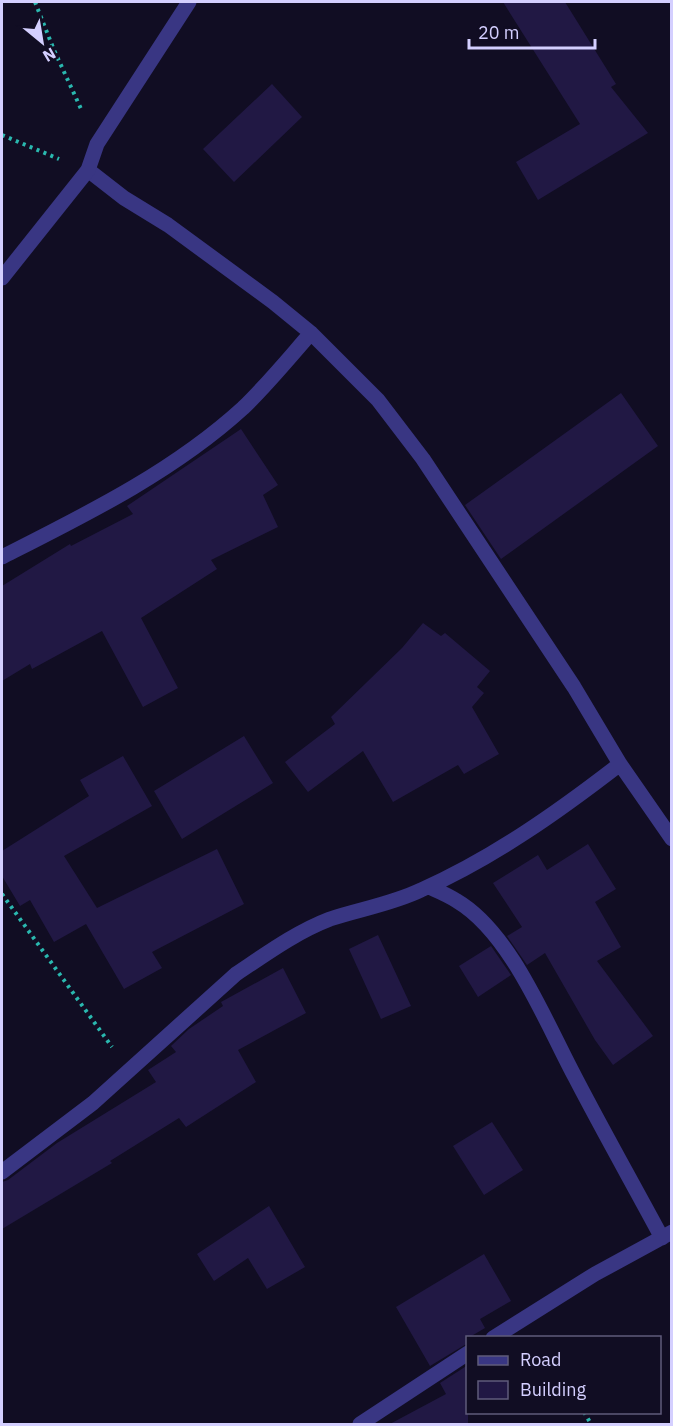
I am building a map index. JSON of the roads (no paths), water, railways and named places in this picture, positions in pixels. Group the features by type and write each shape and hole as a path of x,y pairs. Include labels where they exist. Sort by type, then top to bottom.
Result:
{"street":[{"path":"2,278 88,170 98,144 189,2"},
{"path":"88,170 124,198 168,225 222,264 311,333 378,400 423,459 574,687 620,764 672,839"},
{"path":"2,557 75,520 195,447 244,407 311,333"},
{"path":"2,1172 93,1103 236,974 297,934 330,919 378,906 429,886 480,860 585,792 620,764"},
{"path":"429,886 459,901 482,921 506,950 526,981 590,1106 667,1235 595,1274 496,1336"},
{"path":"360,1425 466,1354"}]}
